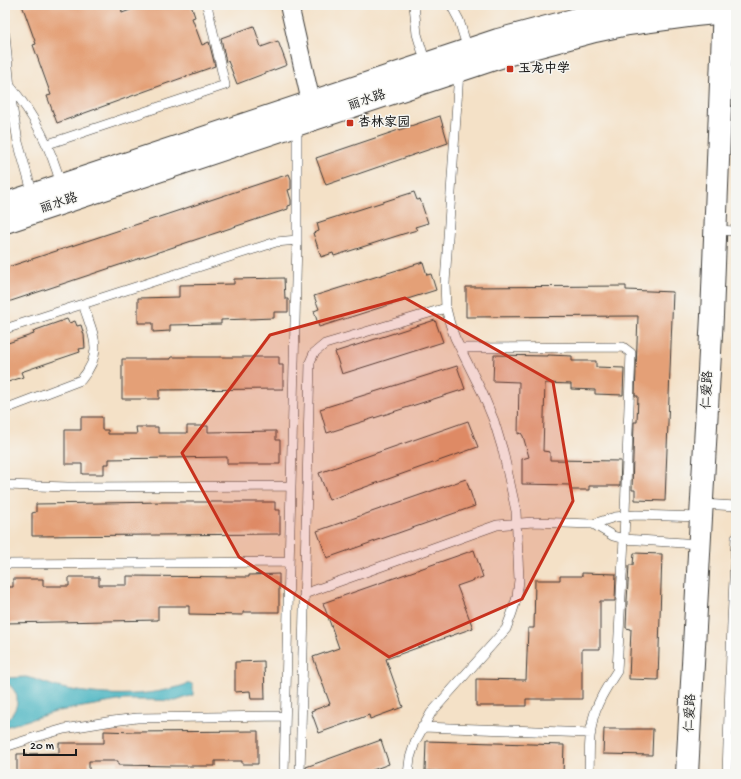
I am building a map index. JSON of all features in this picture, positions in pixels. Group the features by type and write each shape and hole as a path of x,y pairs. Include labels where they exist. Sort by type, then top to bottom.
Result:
{"street":[{"path":"289,5 311,102"},
{"name":"丽水路","path":"5,204 468,50 617,7 641,5"},
{"name":"丽水路","path":"5,222 503,56 595,31 662,18 728,10"},
{"name":"仁爱路","path":"687,774 701,511 726,230 728,10"}],"lane":[{"path":"48,144 225,85 207,5"},
{"path":"414,5 417,34 426,64"},
{"path":"451,5 459,20 468,50"},
{"path":"5,35 18,142 33,195"},
{"path":"408,774 410,758 415,742 431,713 506,629 514,608 519,580 516,510 511,481 503,451 494,421 482,392 460,348 450,324 446,308 445,283 459,71"},
{"path":"10,86 30,111 48,144 56,165 61,186"},
{"path":"284,774 297,240 297,125"},
{"path":"5,329 276,242 297,240"},
{"path":"5,409 81,380 86,375 93,362 96,344 83,304"},
{"path":"300,774 310,362 314,352 325,344 446,308"},
{"path":"460,348 623,346 630,353 624,539 617,671 606,687 598,705 592,725 589,774"},
{"path":"5,485 68,487 291,486"},
{"path":"304,594 497,525 533,522 592,524 610,518 624,516 701,511 736,506"},
{"path":"592,524 613,536 624,539 700,544"},
{"path":"727,774 736,537"},
{"path":"5,564 289,562"},
{"path":"5,747 64,730 137,718 285,716"},
{"path":"422,727 591,733"}],"highlighted area":[{"path":"405,298 553,382 573,501 522,599 389,657 239,557 182,453 270,335"}],"water":[{"path":"26,677 62,688 82,692 113,694 161,691 190,683 193,685 193,695 176,701 124,700 59,711 5,727 5,722 12,715 17,702 16,693 6,678"}],"building":[{"path":"22,5 121,5 122,13 144,5 191,5 195,17 192,18 202,45 209,42 215,66 57,123 47,96 51,95 33,45 36,44"},
{"path":"254,26 261,47 278,41 287,65 237,84 228,61 226,62 221,38"},
{"path":"440,116 448,143 326,185 316,158"},
{"path":"289,174 291,179 291,189 288,190 291,205 288,206 288,209 5,303 5,268"},
{"path":"414,192 417,200 420,199 428,223 415,227 417,230 334,256 333,253 321,257 313,233 319,231 317,223"},
{"path":"423,262 427,275 431,274 436,290 319,327 314,311 319,309 314,296"},
{"path":"284,278 285,299 288,299 288,312 274,312 274,318 221,320 221,324 170,325 170,331 153,332 153,323 138,323 138,298 179,297 179,285 234,284 234,279"},
{"path":"626,286 626,290 673,292 665,501 635,500 635,490 632,490 634,422 637,422 638,396 635,396 638,316 466,317 466,287"},
{"path":"67,319 69,323 75,321 77,326 81,325 84,335 85,348 79,349 80,352 21,372 23,377 5,383 5,344 34,334 33,331"},
{"path":"435,320 443,342 342,374 335,352"},
{"path":"494,355 572,356 572,361 596,361 596,367 624,368 623,395 595,394 595,390 571,389 571,384 545,383 543,451 550,452 550,460 621,461 620,486 589,486 589,490 570,490 570,485 522,484 522,459 529,457 523,436 521,433 518,434 519,382 493,381"},
{"path":"171,357 279,357 279,365 283,365 283,389 159,390 159,399 122,399 122,359 171,359"},
{"path":"457,366 465,389 327,433 320,409"},
{"path":"81,417 102,417 102,430 108,430 108,434 137,434 136,427 158,427 158,433 187,433 187,426 208,426 208,432 276,431 276,440 280,440 280,464 227,464 227,457 109,459 109,464 104,464 104,474 82,474 82,464 65,464 65,430 81,430"},
{"path":"468,421 478,447 329,500 319,473"},
{"path":"466,479 475,506 327,558 317,531"},
{"path":"275,502 275,510 280,510 280,534 32,536 32,513 36,512 36,504"},
{"path":"474,550 483,577 457,586 473,628 386,659 403,707 370,719 369,715 319,733 311,711 330,704 313,657 339,648 323,603"},
{"path":"634,553 662,554 658,680 629,679 631,629 626,628 627,601 629,565 633,565"},
{"path":"582,573 616,574 615,601 600,601 600,649 582,649 582,699 526,699 526,706 476,706 476,679 526,680 528,628 534,628 535,580 560,580 560,576 582,576"},
{"path":"279,574 279,612 243,612 243,615 189,614 189,606 158,606 158,620 5,623 5,587 13,587 13,579 43,579 43,586 69,586 69,577 99,577 99,585 127,585 127,576 249,577 249,575"},
{"path":"264,661 265,699 251,699 250,691 235,692 235,662"},
{"path":"604,729 653,729 652,755 603,754"},
{"path":"104,731 258,731 258,764 242,764 242,761 215,761 215,766 174,766 118,765 118,761 89,761 89,774 17,774 17,754 59,753 59,743 104,743"},
{"path":"381,740 389,764 362,774 306,774 306,767"},
{"path":"426,741 564,745 563,774 425,771"}],"place":[{"name":"玉龙中学","path":"510,69"},
{"name":"杏林家园","path":"350,123"}]}
